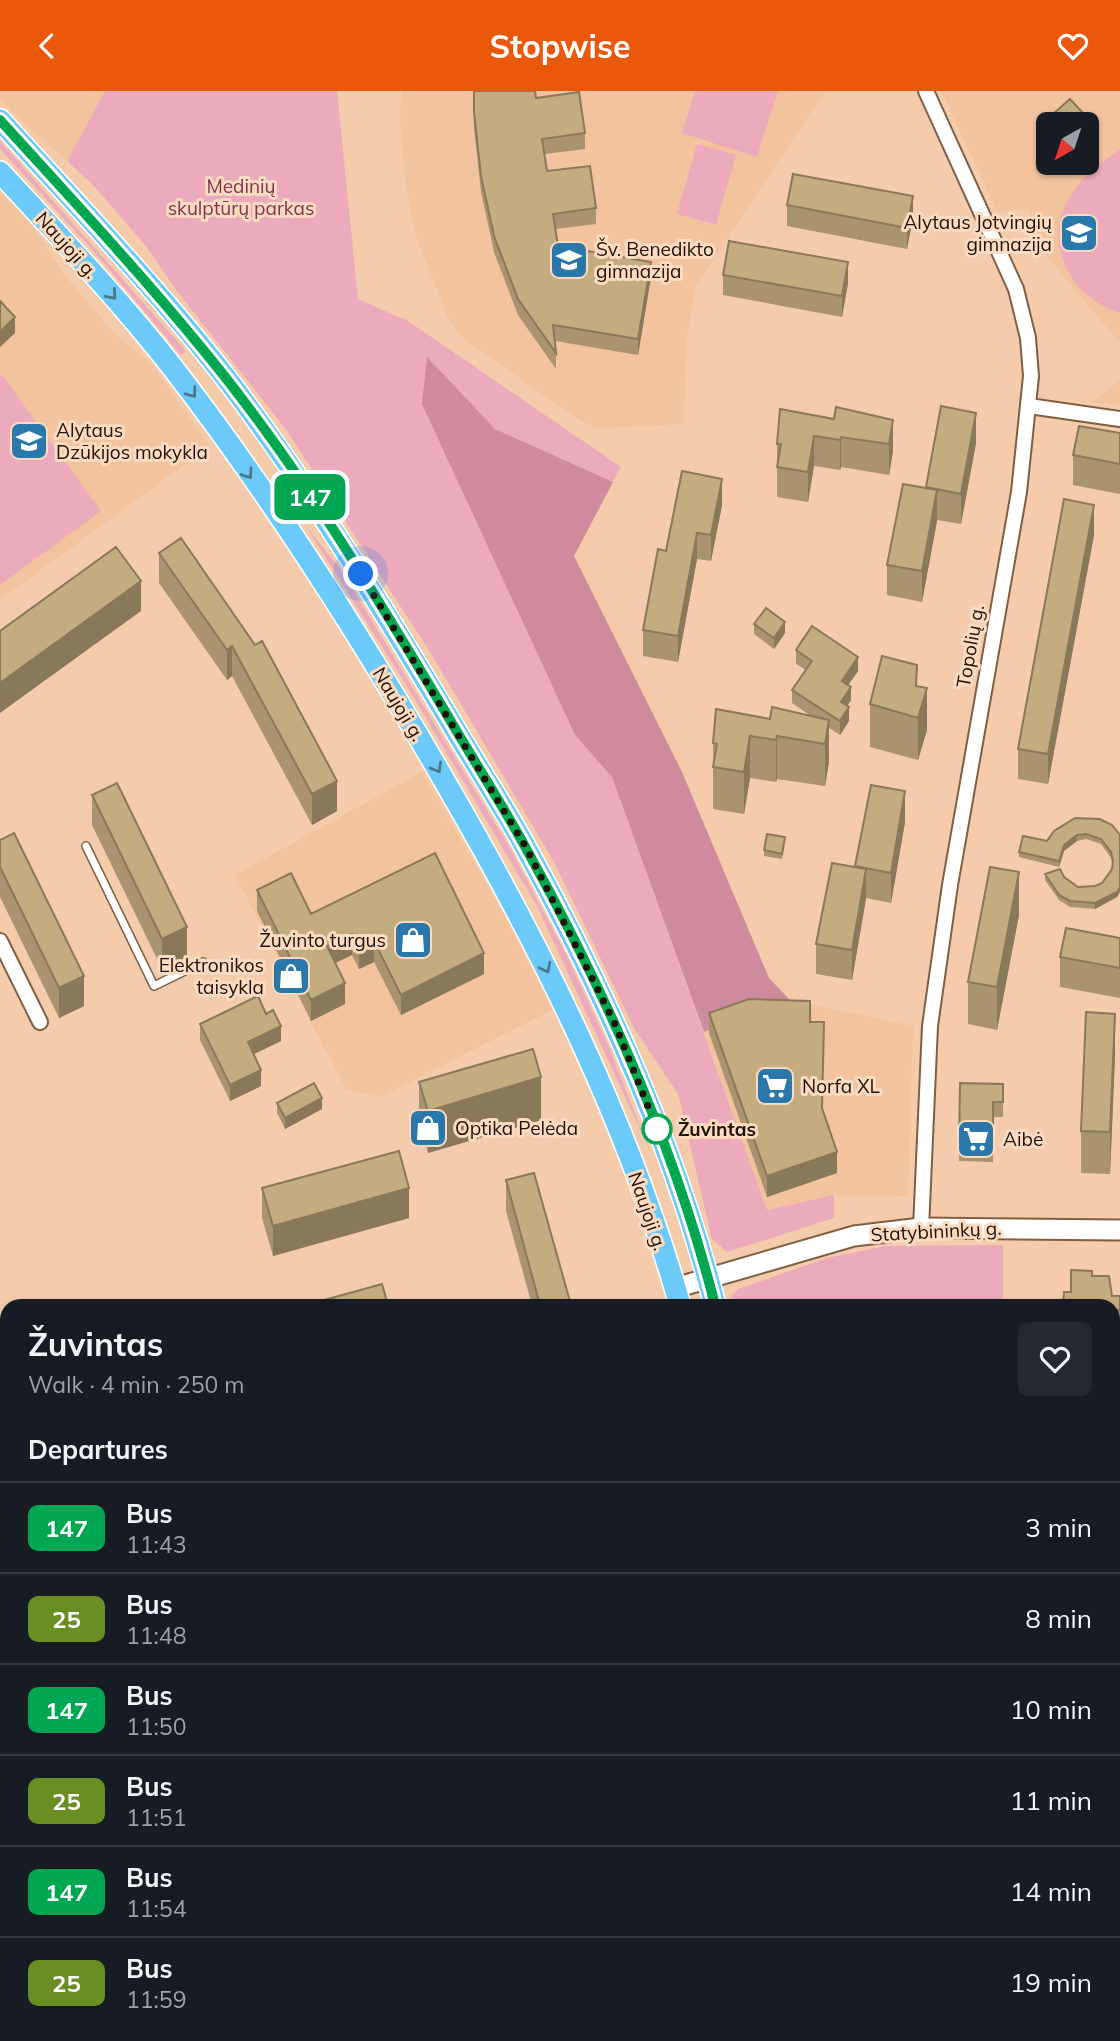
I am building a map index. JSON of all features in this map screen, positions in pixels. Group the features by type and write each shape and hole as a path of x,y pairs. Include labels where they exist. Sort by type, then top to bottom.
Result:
{"main road":[{"name":"Naujoji g.","path":"0,120 139,274 240,396 357,567 527,849 615,1024 681,1193 713,1299"},
{"name":"Naujoji g.","path":"0,172 130,316 210,418 352,625 496,870 582,1039 644,1197 677,1297"},
{"path":"210,418 240,396"}],"street":[{"name":"Topolių g.","path":"921,1228 930,1026 950,885 1018,492 1030,406 1031,376 1028,338 1016,289 926,91"},
{"path":"1030,406 1120,419"},
{"path":"0,941 40,1022"},
{"name":"Statybininkų g.","path":"677,1297 708,1279 854,1236 921,1228 1120,1230"}],"lane":[{"path":"86,846 154,986 203,962"}],"shaded area":[{"path":"0,91 105,91 67,161 0,98"},
{"name":"Šv. Benedikto gimnazija","path":"402,91 825,91 696,285 686,344 684,424 598,428 574,417 463,338 447,316 416,236 405,183 400,116"},
{"name":"Alytaus Jotvingių gimnazija","path":"941,91 1120,91 1120,343 1046,255 1028,208 998,212"},
{"path":"0,191 32,226 66,277 114,333 151,364 210,446 0,600"},
{"path":"427,357 495,429 613,482 574,556 682,772 769,978 790,1000 704,1032 612,777 575,735 422,404"},
{"path":"1120,380 1120,405 1092,402"},
{"path":"422,772 500,908 553,1010 380,1097 346,1089 235,875"},
{"path":"790,1000 913,1026 908,1196 834,1195 767,1211 704,1032"}],"green space":[{"name":"Medinių skulptūrų parkas","path":"105,91 337,91 358,299 408,321 621,467 613,482 495,429 427,358 423,404 575,735 612,777 767,1210 834,1195 834,1218 727,1252 712,1239 678,1094 634,1028 554,862 432,655 287,431 177,291 145,245 94,186 67,161"},
{"path":"695,91 778,91 757,157 682,133"},
{"path":"0,141 186,351 181,355 97,255 0,149"},
{"path":"697,144 736,155 716,225 677,214"},
{"path":"1120,149 1120,313 1086,294 1065,265 1060,247 1059,229 1063,211 1072,193 1088,175 1099,175 1099,165"},
{"name":"Alytaus Dzūkijos mokykla","path":"2,375 101,511 0,585 0,376"},
{"path":"305,525 341,570 510,848 569,960 608,1045 650,1151 537,906 410,691"},
{"path":"1003,1245 1003,1299 732,1299 738,1289 827,1258 885,1246"}],"building":[{"path":"474,91 535,91 536,98 579,92 585,133 542,139 547,171 590,166 596,208 553,214 558,246 651,262 638,339 553,325 556,353 518,299 494,236 481,176"},
{"path":"1070,99 1082,112 1055,112"},
{"path":"793,174 913,196 907,228 787,205"},
{"path":"729,241 848,262 842,296 723,275"},
{"path":"0,301 15,317 0,332"},
{"path":"941,406 976,413 961,494 926,487"},
{"path":"836,407 893,420 889,444 814,436 808,472 777,467 781,444 777,444 780,409 834,419"},
{"path":"1079,426 1120,433 1120,464 1073,455"},
{"path":"682,471 722,479 711,535 697,533 678,636 643,630 658,549 666,551"},
{"path":"903,484 937,490 922,571 887,565"},
{"path":"1064,499 1094,505 1048,754 1018,749"},
{"path":"181,538 255,645 262,641 337,781 312,794 232,646 227,650 159,553"},
{"path":"116,547 141,581 0,683 0,631"},
{"path":"766,608 785,622 774,638 754,624"},
{"path":"812,626 858,657 842,681 851,687 841,702 849,707 840,721 792,690 812,661 796,650"},
{"path":"882,656 917,665 916,686 927,688 918,718 870,704"},
{"path":"772,707 829,720 825,744 777,736 776,740 750,736 744,772 713,767 717,744 713,743 716,709 770,719"},
{"path":"117,783 187,927 162,939 92,795"},
{"path":"871,785 905,791 891,873 855,866"},
{"path":"1075,818 1100,819 1112,825 1120,835 1120,887 1117,892 1095,903 1070,901 1059,895 1045,874 1060,869 1064,877 1078,887 1102,883 1112,869 1113,861 1111,852 1101,839 1086,834 1077,835 1064,845 1059,861 1019,852 1023,836 1047,841 1054,831"},
{"path":"14,833 84,976 59,988 0,867 0,840"},
{"path":"767,834 785,837 782,854 764,850"},
{"path":"435,853 484,953 401,995 374,941 359,948 352,934 327,946 345,983 311,1000 257,890 291,873 311,914"},
{"path":"832,863 866,869 852,950 816,944"},
{"path":"990,867 1019,872 997,987 968,982"},
{"path":"1066,928 1120,938 1120,968 1060,957"},
{"path":"258,996 266,1014 273,1010 281,1026 248,1042 261,1070 230,1085 200,1024"},
{"name":"Norfa XL","path":"749,999 810,1001 810,1022 824,1022 822,1108 837,1152 767,1176 709,1013"},
{"path":"1086,1012 1115,1014 1110,1132 1081,1131"},
{"path":"533,1049 541,1077 428,1111 419,1082"},
{"path":"314,1083 322,1098 285,1118 277,1103"},
{"name":"Aibė","path":"960,1083 1003,1084 1003,1102 993,1102 993,1146 959,1146"},
{"path":"399,1151 409,1188 273,1226 262,1188"},
{"path":"534,1173 569,1299 538,1299 506,1180"},
{"path":"1071,1270 1092,1271 1092,1276 1109,1276 1112,1296 1120,1296 1120,1299 1063,1299 1064,1292 1071,1292"},
{"path":"382,1284 386,1299 328,1299"}],"bus line":[{"name":"147","path":"0,120 202,347 240,396 311,498 382,606 527,849 579,948 615,1024 649,1109 681,1193 713,1299"}],"place":[{"name":"Alytaus Jotvingių gimnazija","path":"1079,233"},
{"name":"Šv. Benedikto gimnazija","path":"569,260"},
{"name":"Alytaus Dzūkijos mokykla","path":"29,441"},
{"name":"Žuvinto turgus","path":"413,940"},
{"name":"Elektronikos taisykla","path":"291,976"},
{"name":"Norfa XL","path":"775,1086"},
{"name":"Optika Pelėda","path":"428,1128"},
{"name":"Žuvintas","path":"657,1129"},
{"name":"Aibė","path":"976,1139"}],"route":[{"path":"361,574 527,849 615,1024 657,1129"}]}
